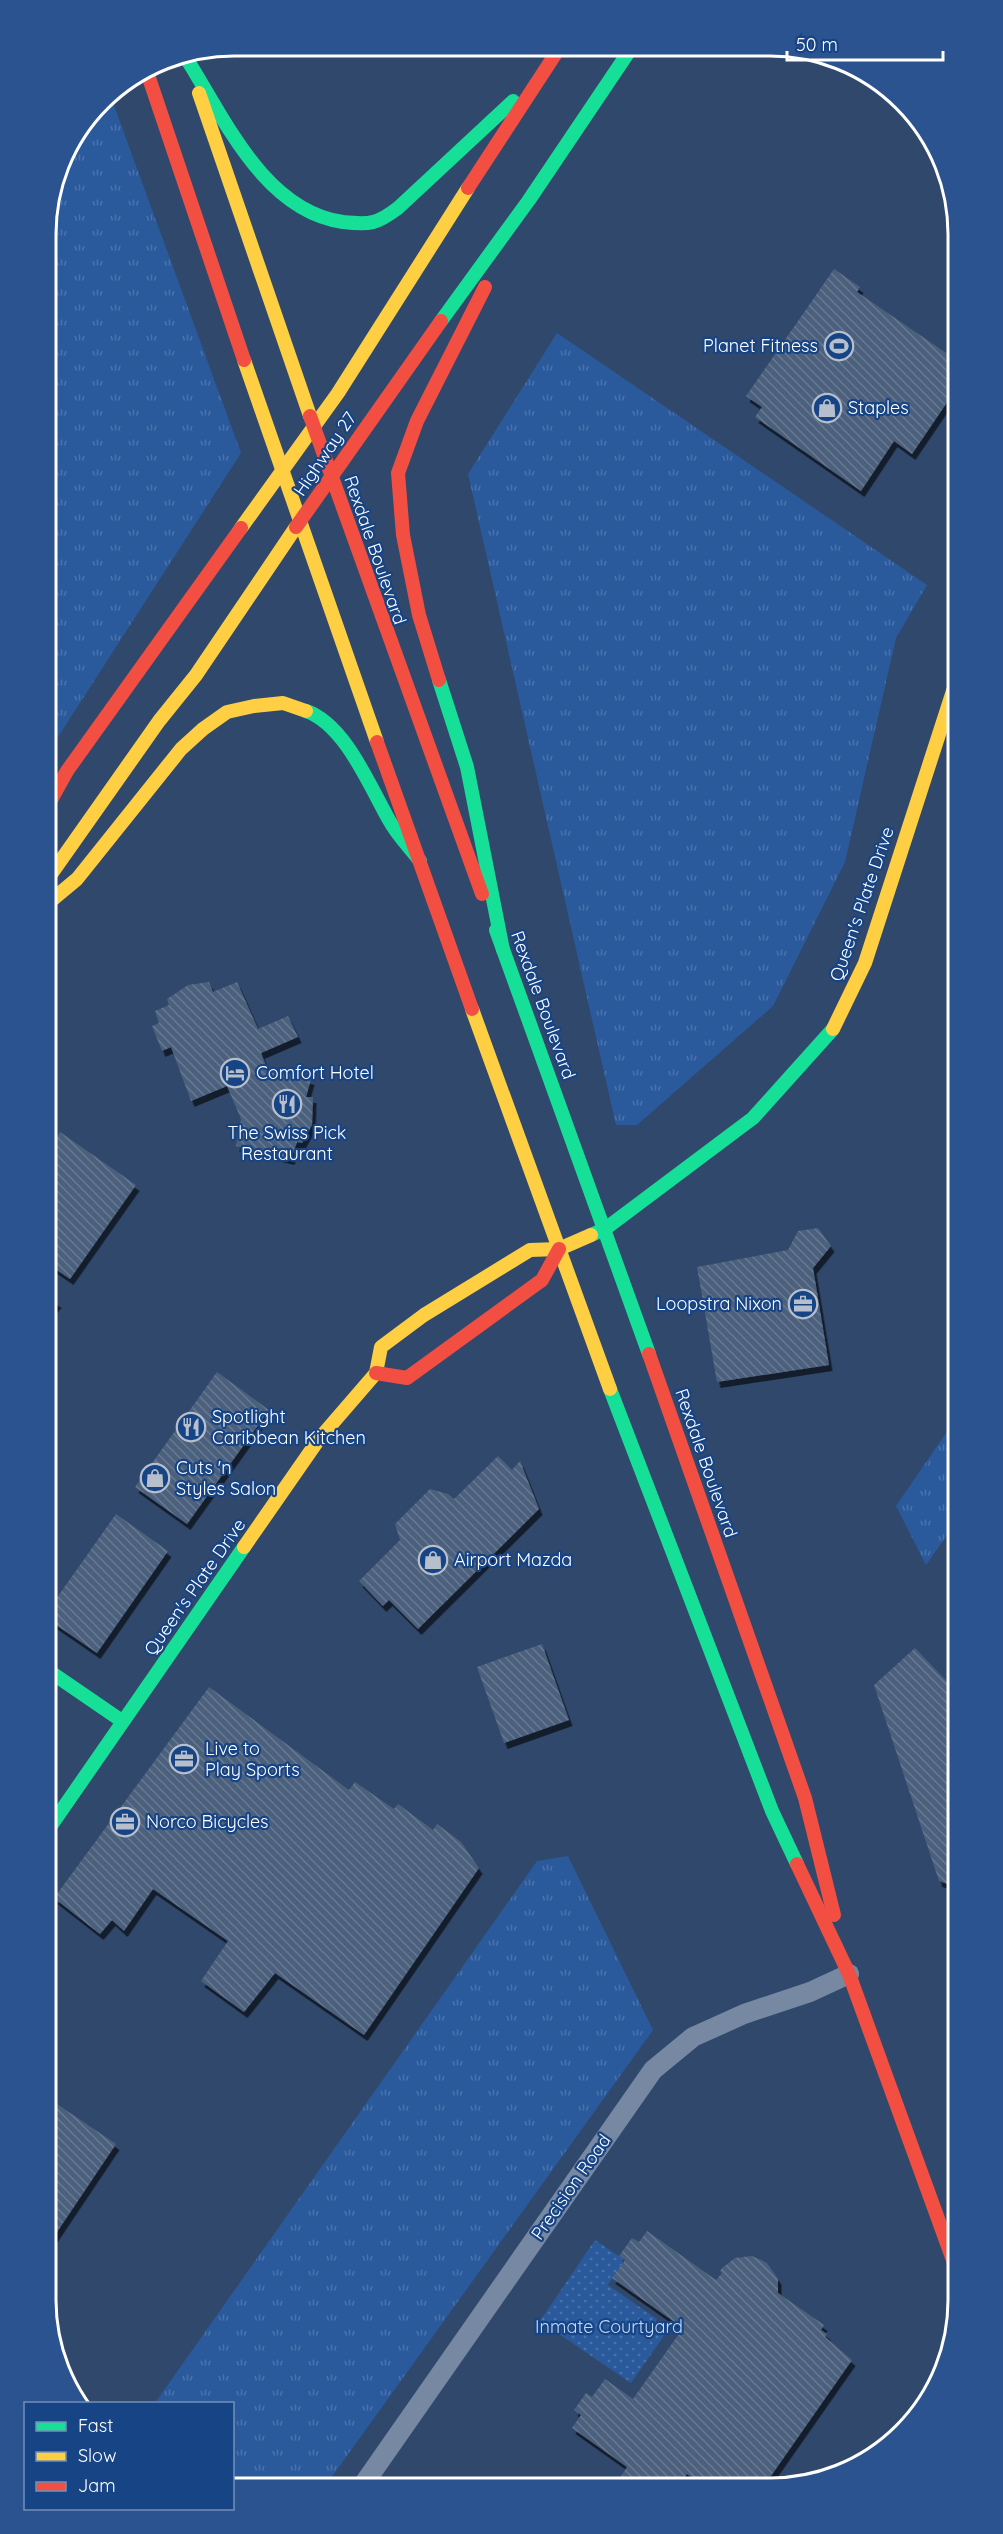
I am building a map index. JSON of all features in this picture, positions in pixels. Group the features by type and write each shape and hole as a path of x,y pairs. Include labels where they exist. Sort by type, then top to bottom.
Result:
{"main road":[{"name":"Highway 27","path":"56,792 74,762 283,474 554,56"},
{"name":"Highway 27","path":"56,867 159,721 196,675 277,553 300,524 330,478 529,200 627,56"},
{"name":"Rexdale Boulevard","path":"188,62 330,478 422,736 504,950 605,1229 805,1798 849,1974"},
{"path":"189,62 250,157 287,200 317,218 339,224 378,223 426,182 488,120 531,88"},
{"name":"Rexdale Boulevard","path":"149,77 300,524 559,1249 772,1811 849,1974 947,2244"},
{"path":"504,950 466,767 419,615 403,535 398,473 417,421 529,200"},
{"path":"56,896 77,879 181,749 227,712 254,706 283,704 313,713 325,722 361,764 390,822 420,861"},
{"name":"Queen's Plate Drive","path":"56,1818 319,1439 376,1373 381,1347 424,1315 530,1250 559,1249 605,1229 753,1118 835,1027 865,963 948,707"},
{"path":"376,1373 406,1378 542,1280 559,1249"},
{"path":"56,1675 122,1721"}],"street":[{"name":"Precision Road","path":"368,2478 653,2070 693,2037 744,2014 810,1992 849,1974"}],"green space":[{"path":"113,103 241,453 56,740 56,222 59,199 74,155 92,125"},
{"path":"557,333 927,585 896,638 845,862 773,1006 637,1125 616,1125 468,474"},
{"path":"947,1431 947,1535 926,1565 896,1506"},
{"path":"568,1856 653,2030 331,2478 234,2478 234,2402 156,2402 537,1861"},
{"name":"Inmate Courtyard","path":"595,2240 625,2260 608,2285 657,2319 656,2322 668,2330 631,2383 540,2321"}],"building":[{"path":"834,269 860,287 857,292 948,354 948,401 912,454 894,441 861,491 755,417 762,407 746,396"},
{"name":"Comfort Hotel","path":"209,982 213,992 237,982 258,1029 288,1016 298,1037 261,1053 267,1068 311,1079 306,1097 313,1097 312,1125 302,1143 297,1142 291,1159 236,1146 241,1119 227,1086 191,1101 171,1047 162,1051 152,1026 159,1023 155,1011 169,1005 167,999 188,985"},
{"path":"60,1132 136,1185 70,1279 56,1269 56,1138"},
{"path":"818,1228 831,1246 813,1268 829,1365 717,1382 697,1267 788,1250 798,1231"},
{"path":"217,1372 269,1410 187,1524 135,1487"},
{"name":"Airport Mazda","path":"498,1456 512,1470 520,1461 539,1509 418,1629 389,1600 383,1606 359,1581 400,1540 395,1524 430,1489 448,1494 454,1499"},
{"path":"116,1514 168,1551 97,1653 56,1625 56,1599"},
{"path":"542,1644 569,1720 504,1743 477,1667"},
{"path":"915,1648 947,1682 947,1884 939,1881 874,1685"},
{"path":"209,1687 349,1790 355,1782 394,1809 398,1804 433,1830 437,1824 461,1842 479,1868 364,2035 275,1973 244,2012 201,1981 228,1941 153,1889 124,1931 112,1920 100,1934 56,1900 56,1895"},
{"path":"56,2103 116,2144 56,2234"},
{"path":"647,2231 716,2280 722,2273 720,2271 722,2268 735,2258 752,2256 767,2263 778,2279 778,2293 824,2325 821,2330 827,2334 825,2337 852,2360 770,2478 693,2478 687,2474 684,2478 620,2478 627,2467 572,2428 581,2415 574,2410 586,2393 592,2397 605,2379 633,2399 683,2328 612,2278 625,2260 619,2256 632,2238 639,2242"}],"traffic: fast":[{"path":"441,321 529,200 626,56"},
{"path":"189,62 233,135 269,182 291,200 315,214 343,222 373,222 391,213 513,101"},
{"path":"439,680 467,767 503,950"},
{"path":"306,711 320,718 344,742 365,774 392,826 420,861"},
{"path":"496,930 649,1354"},
{"path":"591,1235 605,1229 753,1118 833,1029"},
{"path":"610,1389 772,1811 797,1864"},
{"path":"56,1818 244,1547"},
{"path":"56,1676 122,1721"}],"traffic: slow":[{"path":"199,93 310,416"},
{"path":"241,528 338,393 468,188"},
{"path":"244,360 377,742"},
{"path":"56,867 159,721 196,675 296,527"},
{"path":"56,896 77,879 181,749 203,729 227,712 254,706 283,703 306,711"},
{"path":"833,1029 865,963 948,707"},
{"path":"472,1009 610,1389"},
{"path":"244,1547 319,1439 376,1373 381,1347 424,1315 530,1250 559,1249 591,1235"}],"traffic: jam":[{"path":"468,188 554,56"},
{"path":"149,77 244,360"},
{"path":"439,680 419,615 403,535 398,473 417,421 485,287"},
{"path":"296,527 441,321"},
{"path":"310,416 482,894"},
{"path":"56,791 67,771 241,528"},
{"path":"377,742 472,1009"},
{"path":"376,1373 407,1378 542,1280 559,1249"},
{"path":"649,1354 805,1798 834,1915"},
{"path":"797,1864 849,1974 947,2244"}],"place":[{"name":"Planet Fitness","path":"839,346"},
{"name":"Staples","path":"827,408"},
{"name":"Comfort Hotel","path":"235,1073"},
{"name":"The Swiss Pick Restaurant","path":"287,1104"},
{"name":"Loopstra Nixon","path":"803,1304"},
{"name":"Spotlight Caribbean Kitchen","path":"191,1427"},
{"name":"Cuts 'n Styles Salon","path":"155,1478"},
{"name":"Airport Mazda","path":"433,1560"},
{"name":"Live to Play Sports","path":"184,1759"},
{"name":"Norco Bicycles","path":"125,1822"}]}
